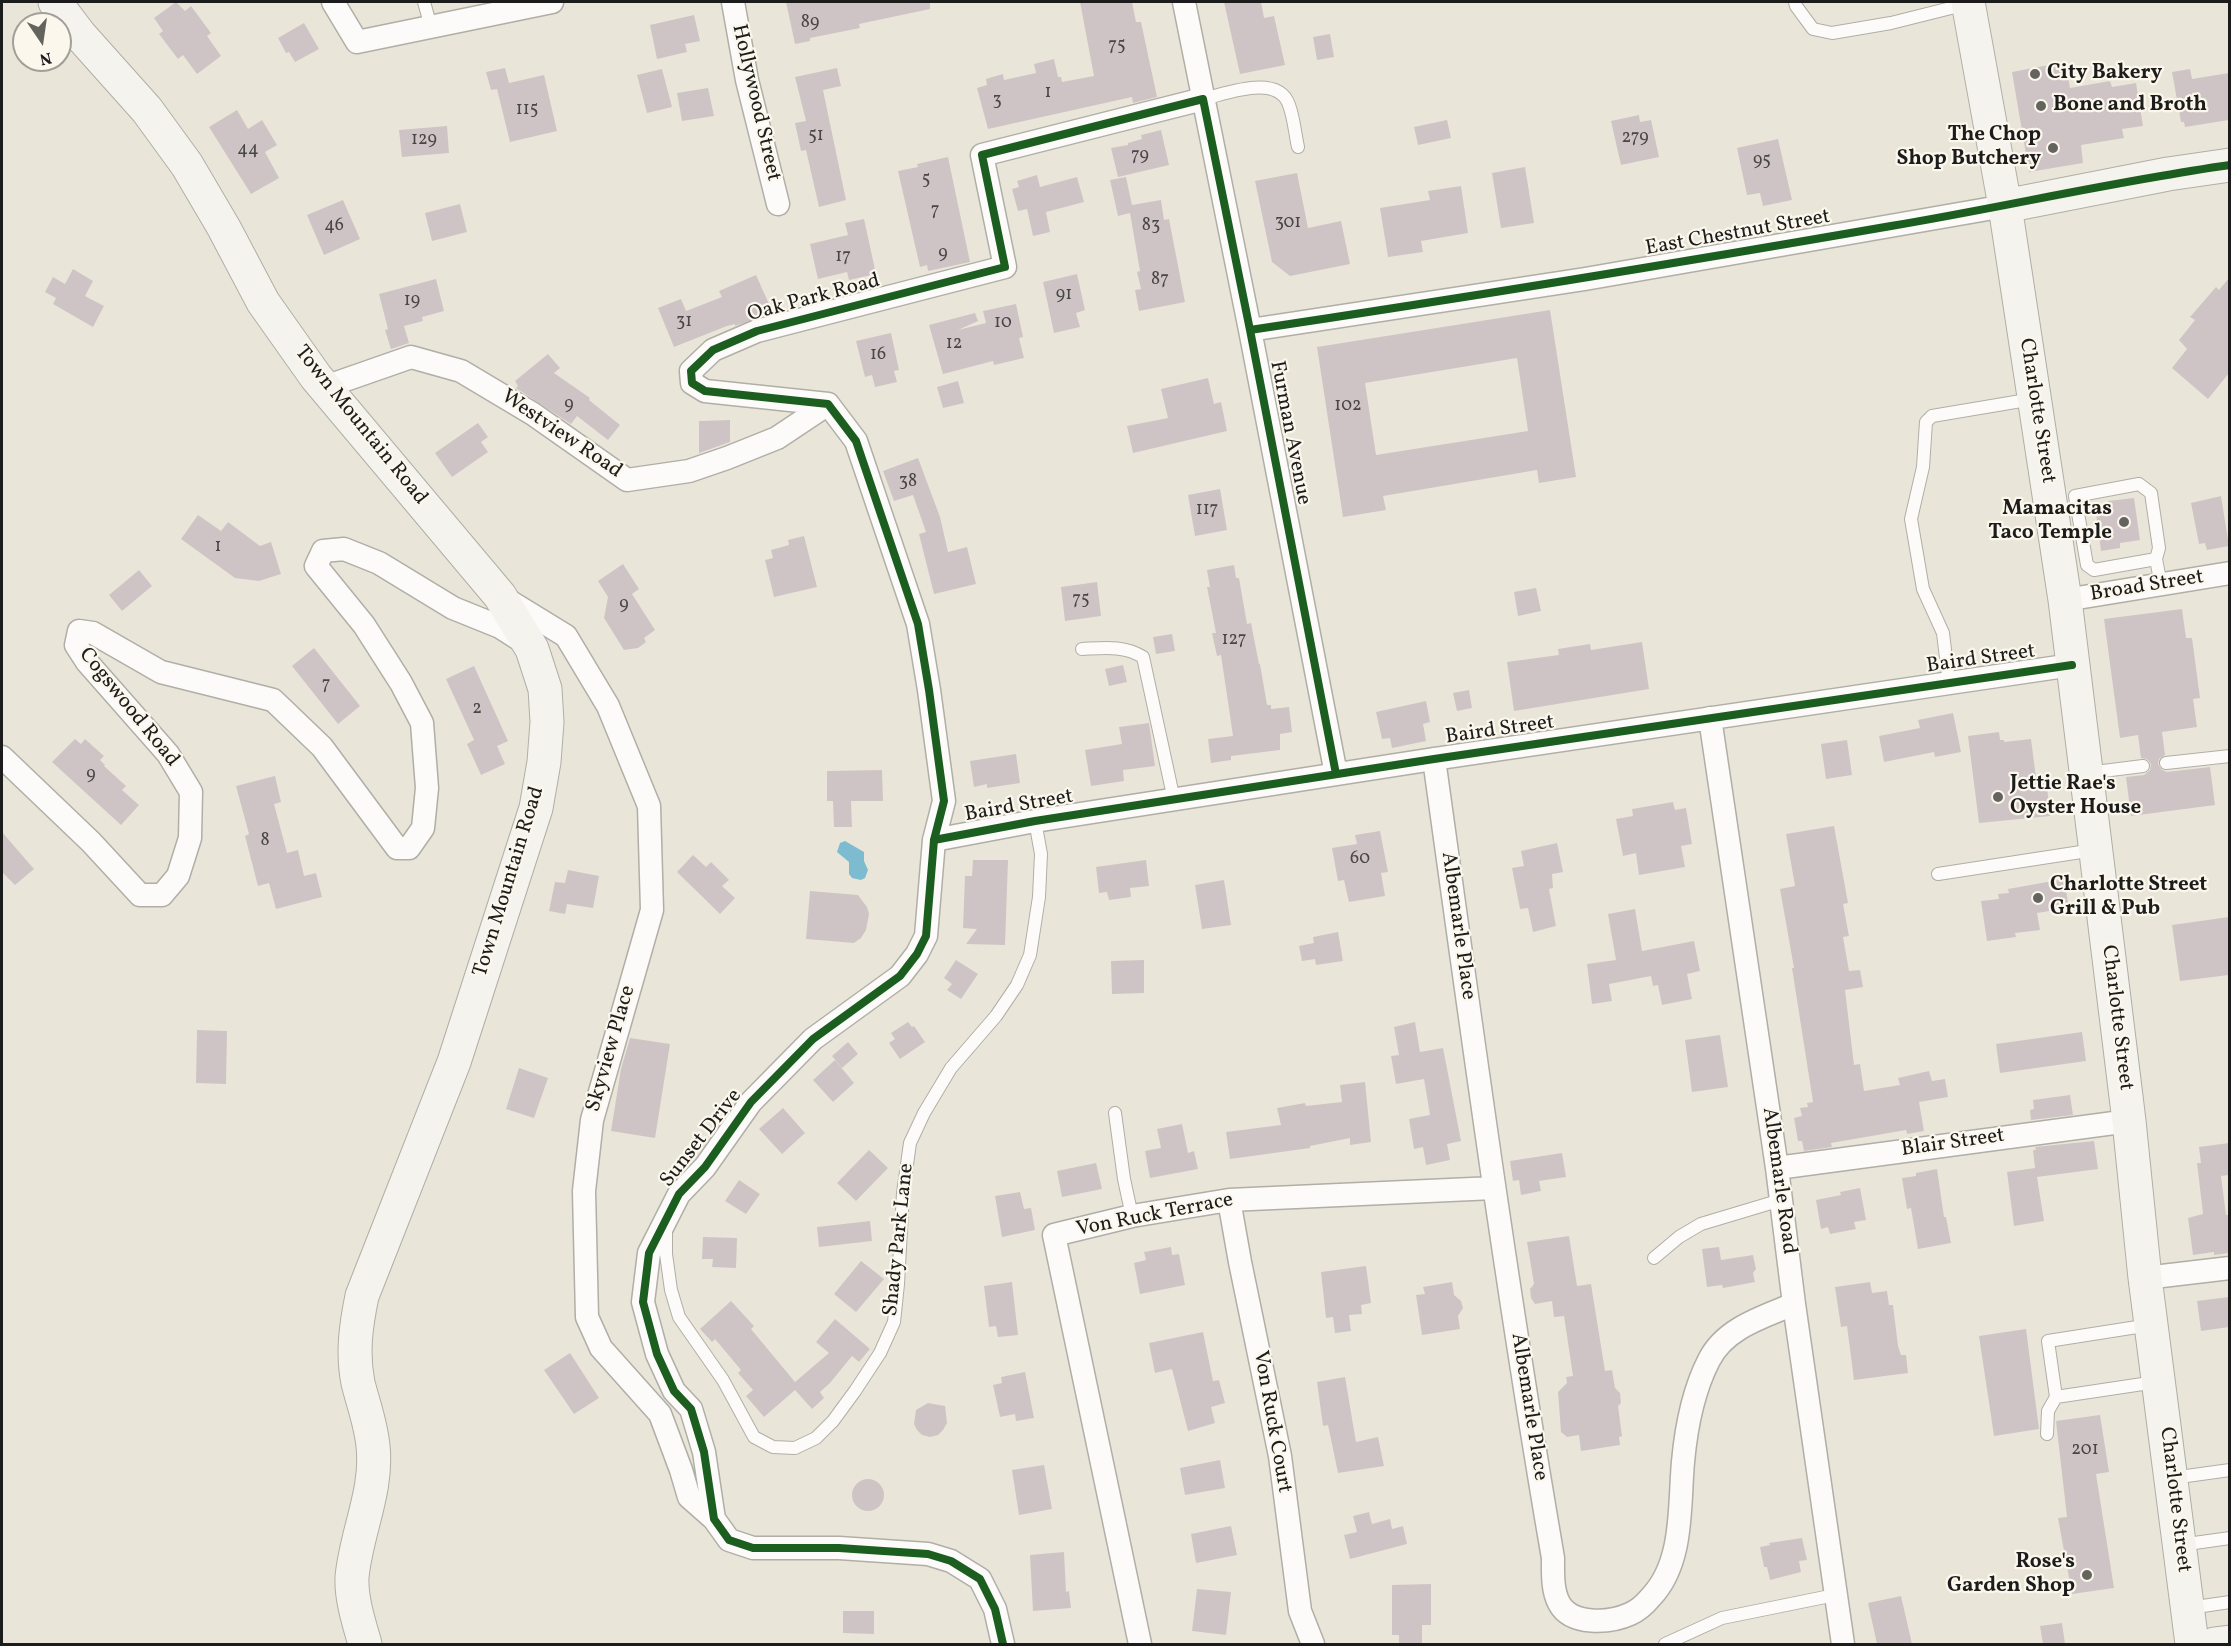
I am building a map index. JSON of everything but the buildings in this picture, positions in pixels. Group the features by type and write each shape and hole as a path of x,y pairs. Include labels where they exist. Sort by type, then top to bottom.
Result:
{"street":[{"name":"Town Mountain Road","path":"56,2 80,35 147,110 187,165 263,302 325,387 500,596 532,647 545,689 547,722 544,762 536,808 454,1062 362,1296 356,1329 355,1357 358,1381 373,1446 369,1501 352,1578 356,1610 365,1644"},
{"path":"333,2 357,42 552,2"},
{"name":"Hollywood Street","path":"733,2 747,80 778,204"},
{"name":"Furman Avenue","path":"1184,2 1336,774"},
{"name":"Charlotte Street","path":"1968,2 2005,206 2034,399 2064,508 2075,573 2072,664 2129,1121 2145,1278 2192,1644"},
{"name":"Oak Park Road","path":"828,404 705,392 692,383 692,371 713,350 757,331 1005,267 982,155 1203,99"},
{"name":"East Chestnut Street","path":"1250,330 1585,279 2229,165"},
{"name":"Westview Road","path":"325,387 411,357 461,371 533,414 627,480 689,471 727,458 777,438 828,404"},
{"path":"828,404 856,441 918,624 944,801 934,840"},
{"name":"Cogswood Road","path":"2,757 91,842 140,895 162,895 178,876 189,838 191,792 168,754 87,662 76,645 79,631 93,633 161,672 273,700 322,747 397,848 409,848 423,828 427,788 422,723 401,682 364,625 316,566 323,551 344,549 379,563 453,608 500,627 532,647"},
{"name":"Broad Street","path":"2075,573 2098,595 2229,573"},
{"name":"Skyview Place","path":"500,596 566,636 608,706 650,806 652,910 592,1120 584,1191 587,1317 601,1348 660,1414 689,1497 714,1520"},
{"name":"Baird Street","path":"934,840 1035,821 1336,774 2072,664"},
{"name":"Albemarle Road","path":"1710,718 1777,1168 1794,1304 1843,1644"},
{"name":"Albemarle Place","path":"1434,759 1494,1188 1553,1558 1553,1576 1559,1603 1570,1614 1583,1619 1610,1620 1631,1614 1652,1597 1666,1575 1674,1553 1680,1513 1683,1460 1700,1382 1709,1358 1731,1333 1794,1304"},
{"name":"Sunset Drive","path":"714,1520 704,1452 691,1409 674,1391 657,1354 643,1302 649,1253 679,1194 705,1167 751,1102 813,1039 900,976 917,954 926,936 934,840"},
{"name":"Blair Street","path":"1777,1168 2129,1121"},
{"name":"Von Ruck Terrace","path":"1140,1644 1054,1235 1132,1216 1230,1200 1494,1188"},
{"name":"Von Ruck Court","path":"1230,1200 1240,1262 1280,1456 1300,1611 1313,1644"},
{"path":"2145,1278 2229,1268"},
{"path":"714,1520 729,1540 753,1548 839,1548 928,1554 951,1561 980,1579 995,1609 1003,1644"},
{"path":"2214,1644 2229,1642"}],"lane":[{"path":"424,2 431,27"},
{"path":"1795,2 1812,29 1832,33 1891,23 1968,2"},
{"path":"1203,99 1258,86 1274,89 1289,103 1298,147"},
{"path":"1948,683 1943,633 1923,590 1911,519 1923,466 1926,422 1932,416 2034,399"},
{"path":"2064,508 2075,496 2139,484 2151,493 2159,548 2156,558 2161,585"},
{"path":"2075,573 2156,558"},
{"path":"2075,573 2098,595"},
{"path":"1082,649 1115,648 1128,650 1143,657 1173,800"},
{"path":"2166,763 2229,756"},
{"path":"2086,773 2143,766"},
{"name":"Shady Park Lane","path":"667,1220 666,1254 671,1290 680,1317 723,1380 754,1437 773,1448 795,1448 816,1438 833,1421 855,1391 880,1353 894,1322 900,1263 903,1193 910,1143 924,1113 951,1068 996,1016 1017,985 1030,955 1039,897 1041,854 1035,821"},
{"path":"1938,874 2095,850"},
{"path":"1115,1113 1124,1179 1132,1216"},
{"path":"1654,1258 1679,1237 1701,1224 1781,1200"},
{"path":"2048,1434 2048,1411 2056,1396 2048,1341 2151,1325"},
{"path":"2056,1396 2159,1381"},
{"path":"2171,1478 2229,1470"},
{"path":"2180,1545 2229,1538"},
{"path":"1665,1644 1722,1618 1836,1595"},
{"path":"2188,1608 2229,1602"}],"water":[{"path":"845,841 864,852 864,861 868,870 865,878 861,880 852,878 849,874 849,862 837,852 840,843"}],"cycle path":[{"path":"1003,1644 995,1609 980,1579 951,1561 928,1554 839,1548 753,1548 729,1540 714,1519 704,1452 691,1409 674,1391 657,1354 643,1302 649,1253 679,1194 705,1167 751,1102 813,1039 900,976 917,954 926,936 934,840 944,801 918,624 856,441 828,404 705,391 692,383 691,371 713,350 757,331 1005,267 982,155 1203,99 1336,774"},
{"path":"1250,330 1491,293 1933,219 2230,165"},
{"path":"934,840 1035,821 1434,759 2072,665"}],"place":[{"name":"City Bakery","path":"2035,74"},
{"name":"Bone and Broth","path":"2041,106"},
{"name":"The Chop Shop Butchery","path":"2053,148"},
{"name":"Mamacitas Taco Temple","path":"2124,522"},
{"name":"Jettie Rae's Oyster House","path":"1998,797"},
{"name":"Charlotte Street Grill & Pub","path":"2038,898"},
{"name":"Rose's Garden Shop","path":"2087,1575"}]}
